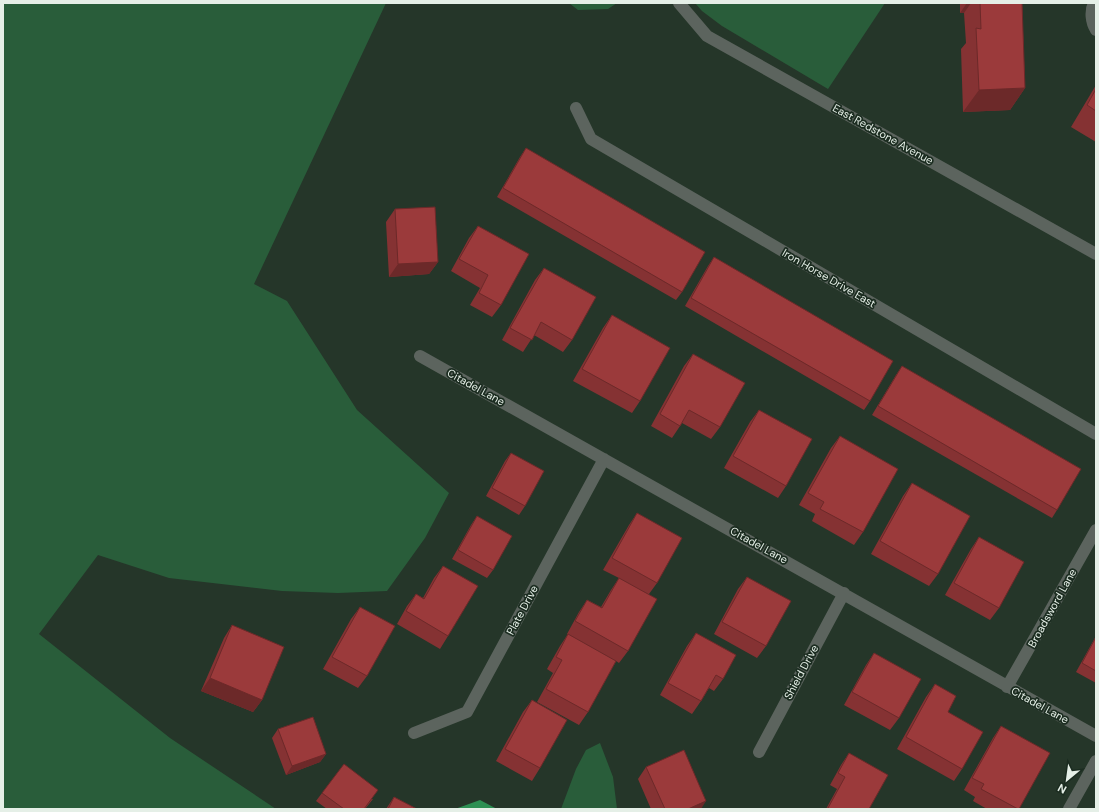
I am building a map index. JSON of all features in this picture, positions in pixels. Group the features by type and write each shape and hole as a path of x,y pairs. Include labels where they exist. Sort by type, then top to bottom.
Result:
{"street":[{"name":"East Redstone Avenue","path":"679,3 708,36 1096,254"},
{"path":"1094,3 1092,8 1092,24 1096,30"},
{"name":"Iron Horse Drive East","path":"576,108 591,139 1096,434"},
{"name":"Citadel Lane","path":"420,356 1096,736"},
{"name":"Plate Drive","path":"414,733 467,712 604,459"},
{"name":"Broadsword Lane","path":"1007,687 1096,530"},
{"name":"Shield Drive","path":"759,752 844,593"},
{"path":"1069,809 1096,761"}],"shaded area":[{"path":"3,3 386,3 254,284 287,301 357,410 449,493 425,538 387,591 338,593 282,591 169,578 98,555 39,634 170,738 276,809 3,809"},
{"path":"569,3 617,3 608,9 578,10"},
{"path":"695,3 885,3 828,89 722,26 702,11"},
{"path":"600,743 613,777 617,809 561,809 576,769 586,750"},
{"path":"480,800 497,809 455,809"}],"building":[{"path":"980,3 1022,3 1025,88 979,90 976,28 981,29"},
{"path":"1096,89 1096,111 1087,105"},
{"path":"526,148 705,252 682,292 503,188"},
{"path":"435,207 438,262 398,264 395,209"},
{"path":"478,226 529,254 501,305 479,293 488,275 459,259"},
{"path":"714,257 893,361 870,401 691,298"},
{"path":"544,268 596,297 572,340 541,322 532,340 510,328"},
{"path":"612,315 670,348 640,401 582,369"},
{"path":"693,354 745,383 720,427 689,410 680,426 660,414"},
{"path":"902,366 1081,469 1057,510 878,406"},
{"path":"759,410 812,439 786,486 733,456"},
{"path":"840,436 898,469 863,532 820,509 824,502 808,493"},
{"path":"511,453 544,471 525,506 492,488"},
{"path":"912,483 970,516 938,574 880,541"},
{"path":"637,513 682,538 657,583 612,558"},
{"path":"477,516 512,536 493,570 458,550"},
{"path":"979,537 1024,562 999,608 954,583"},
{"path":"443,566 478,586 448,636 406,611 416,594 424,599"},
{"path":"747,577 791,601 766,646 722,622"},
{"path":"619,578 657,599 628,651 575,621 587,600 602,608"},
{"path":"360,607 395,626 367,676 332,657"},
{"path":"232,625 284,647 262,700 210,678"},
{"path":"696,633 736,655 723,679 716,675 701,701 668,683"},
{"path":"568,634 616,661 588,712 546,689 562,660 556,657"},
{"path":"1096,637 1096,671 1082,663"},
{"path":"874,653 921,679 899,718 852,692"},
{"path":"935,684 956,696 948,712 983,732 962,769 906,737"},
{"path":"532,700 567,720 540,768 505,749"},
{"path":"313,717 326,754 292,766 278,729"},
{"path":"1001,726 1050,753 1019,809 981,789 984,784 972,778"},
{"path":"684,750 706,801 688,809 665,809 646,767"},
{"path":"849,753 888,775 869,809 828,808 845,777 838,773"},
{"path":"344,764 378,790 364,809 344,809 322,793"},
{"path":"394,797 417,809 388,809"}]}
